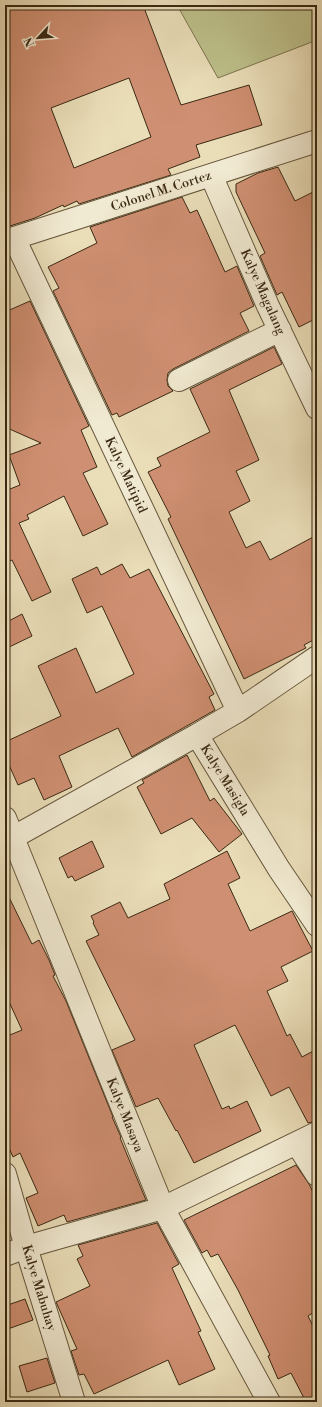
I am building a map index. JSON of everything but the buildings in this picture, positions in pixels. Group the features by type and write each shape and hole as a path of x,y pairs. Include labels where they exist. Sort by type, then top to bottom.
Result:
{"street":[{"name":"Colonel M. Cortez","path":"10,239 317,141"},
{"name":"Kalye Magalang","path":"211,175 280,330 317,408"},
{"name":"Kalye Matipid","path":"10,239 238,711"},
{"path":"179,380 280,330"},
{"name":"Kalye Masigla","path":"317,657 238,711 197,735 279,869 317,925"},
{"path":"9,840 197,735"},
{"name":"Kalye Masaya","path":"5,818 9,840 163,1208 268,1402"},
{"path":"5,1255 163,1208 317,1133"},
{"path":"297,1144 317,1175"},
{"name":"Kalye Mabuhay","path":"5,1174 26,1248 74,1402"}],"green space":[{"path":"177,5 317,5 317,40 218,78"}]}
